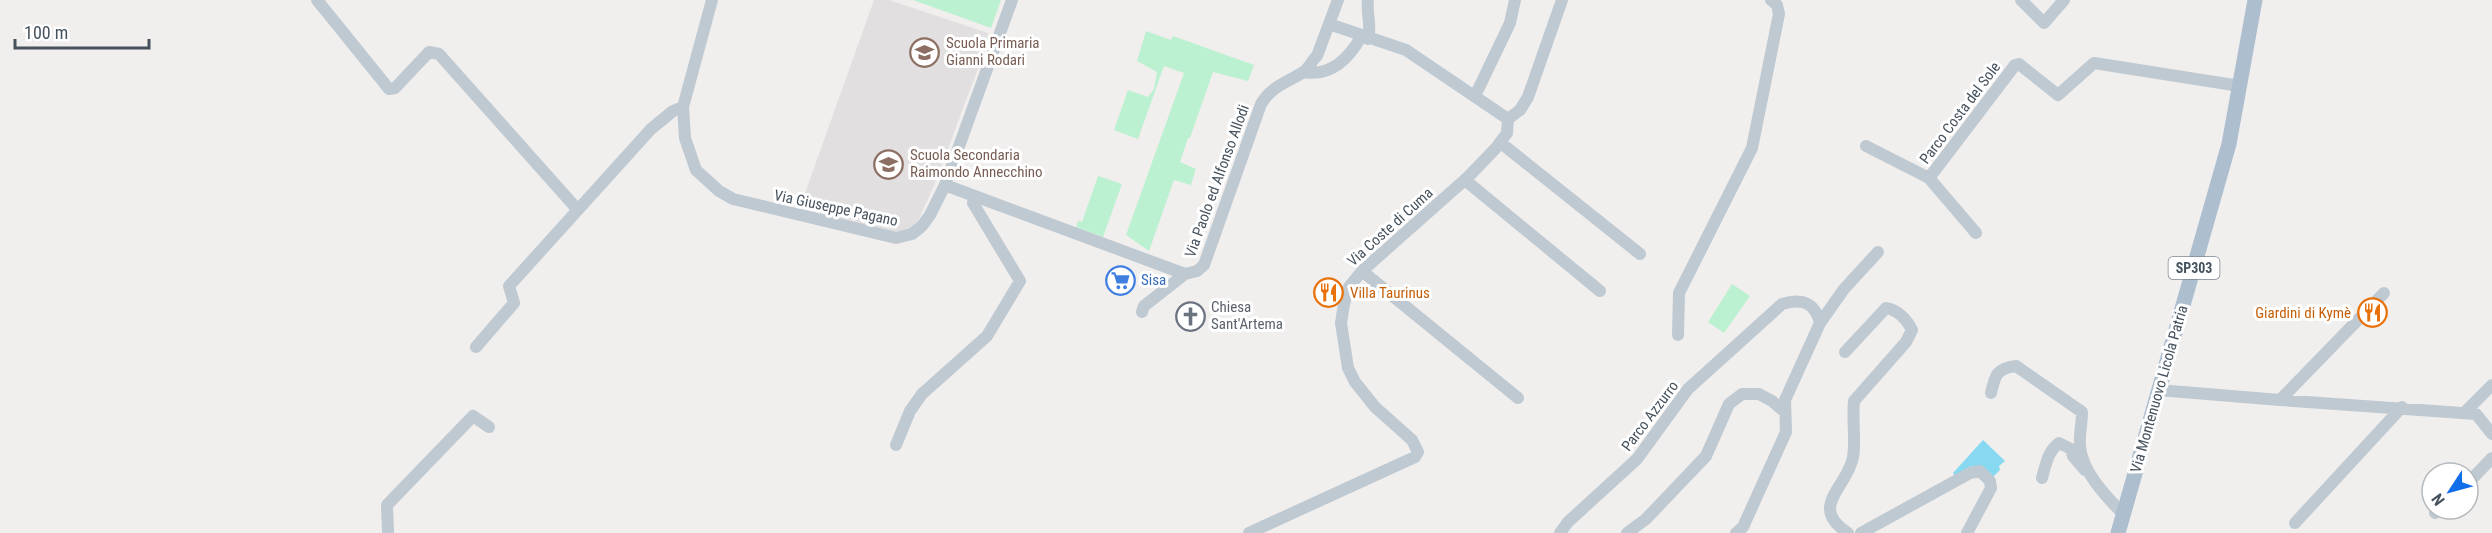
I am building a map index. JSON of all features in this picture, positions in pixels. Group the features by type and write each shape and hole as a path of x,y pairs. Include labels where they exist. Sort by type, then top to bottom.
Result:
{"main road":[{"name":"Via Montenuovo Licola Patria","path":"2118,533 2229,144 2255,0"}],"street":[{"path":"317,0 388,89 395,88 429,52 439,54 577,209"},
{"name":"Via Giuseppe Pagano","path":"712,0 683,107 685,138 696,170 719,191 732,199 896,238 912,234 930,216 945,185 1012,0"},
{"name":"Via Paolo ed Alfonso Allodi","path":"1142,312 1144,306 1185,274 1191,274 1204,265 1261,104 1266,95 1283,82 1304,72 1317,56 1338,0"},
{"path":"1317,56 1320,66 1329,70 1340,64 1365,38 1371,28 1366,13 1368,0"},
{"path":"1475,96 1510,23 1515,0"},
{"name":"Via Coste di Cuma","path":"1249,533 1415,457 1418,452 1412,440 1375,407 1355,382 1348,368 1341,323 1349,288 1362,271 1465,180 1501,143 1508,133 1508,119 1520,110 1528,97 1563,0"},
{"path":"1678,335 1679,292 1752,148 1779,14 1777,5 1771,0"},
{"path":"2020,0 2044,24 2064,0"},
{"path":"1331,19 1365,38 1406,50 1508,119"},
{"name":"Parco Costa del Sole","path":"1929,178 2014,65 2019,64 2058,95 2094,63 2240,87"},
{"name":"Via Paolo ed Alfonso Allodi","path":"1304,72 1329,70"},
{"path":"476,347 514,303 509,286 651,129 673,111 683,107"},
{"path":"1501,143 1640,254"},
{"name":"Parco Costa del Sole","path":"1866,146 1929,178 1976,233"},
{"path":"1465,180 1600,291"},
{"path":"945,185 1185,274"},
{"path":"896,445 910,411 922,394 987,336 1020,281 973,203 975,197"},
{"path":"1736,533 1743,527 1786,432 1785,400 1820,323 1844,289 1878,252"},
{"path":"1362,271 1518,398"},
{"path":"2280,399 2384,293"},
{"name":"Parco Azzurro","path":"1560,533 1568,522 1637,459 1688,389 1782,304 1796,300 1806,303 1817,313 1820,323"},
{"path":"1845,352 1886,308 1893,309 1908,322 1912,330 1906,342 1854,401 1854,456 1830,500 1830,513 1840,528 1848,533"},
{"path":"1991,393 1995,374 2003,368 2016,366 2082,412 2080,447 2084,462 2103,493 2123,514"},
{"path":"2464,413 2492,385"},
{"path":"2158,390 2476,414 2492,434"},
{"path":"1627,533 1646,519 1706,456 1729,404 1742,394 1759,394 1785,412"},
{"path":"2295,523 2402,407"},
{"path":"388,533 387,505 473,416 489,427"},
{"path":"2037,461 2047,444 2057,438 2067,438 2080,447"},
{"path":"2042,478 2048,456 2052,448 2059,443 2071,449 2078,463 2093,476"},
{"path":"2480,470 2492,458"},
{"path":"1856,533 1861,533 1970,473 1980,471 1990,481 1991,488 1967,533"}],"shaded area":[{"path":"874,0 889,0 991,34 935,183 918,221 910,229 897,235 799,210"}],"green space":[{"path":"913,0 1001,0 991,28"},
{"path":"1146,31 1171,40 1173,36 1254,65 1248,81 1213,72 1180,162 1196,169 1191,185 1174,180 1149,251 1126,235 1184,73 1164,66 1138,139 1114,130 1128,90 1148,97 1154,89 1157,72 1137,61"},
{"path":"1098,176 1122,184 1103,237 1076,227 1078,221 1082,222"},
{"path":"1732,284 1750,296 1724,333 1708,322"}],"water":[{"path":"1983,440 2005,461 1999,466 2000,470 1992,478 1980,467 1972,466 1956,477 1953,473"}],"place":[{"name":"Scuola Primaria Gianni Rodari","path":"925,52"},
{"name":"Scuola Secondaria Raimondo Annecchino","path":"889,164"},
{"name":"Sisa","path":"1120,280"},
{"name":"Villa Taurinus","path":"1329,293"},
{"name":"Giardini di Kymè","path":"2372,313"},
{"name":"Chiesa Sant'Artema","path":"1190,316"}]}
